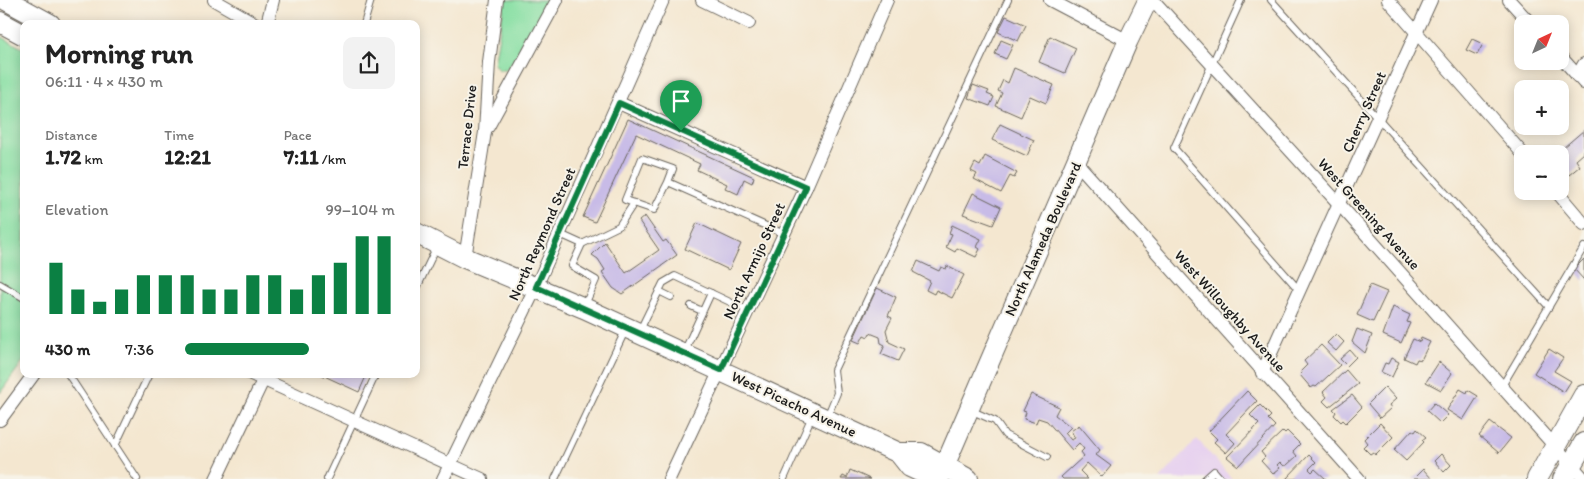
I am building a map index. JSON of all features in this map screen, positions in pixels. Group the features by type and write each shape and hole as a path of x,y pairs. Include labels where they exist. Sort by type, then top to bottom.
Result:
{"main road":[{"path":"6,0 43,20"},
{"path":"0,22 20,33"},
{"name":"West Picacho Avenue","path":"420,235 465,258 584,308 899,452 910,467 968,479"},
{"path":"1567,464 1584,395"},
{"path":"1537,479 1567,464 1584,443"}],"street":[{"path":"214,0 249,20"},
{"path":"267,20 273,0"},
{"name":"Terrace Drive","path":"465,258 485,132 488,62 497,0"},
{"path":"485,132 557,0"},
{"name":"North Reymond Street","path":"444,479 536,287 663,0"},
{"path":"702,0 749,23"},
{"name":"North Armijo Street","path":"669,479 806,187 887,0"},
{"path":"1050,0 1128,41"},
{"name":"North Alameda Boulevard","path":"940,474 1077,163 1128,41 1148,0"},
{"name":"West Greening Avenue","path":"1153,0 1502,386 1567,464"},
{"path":"1388,0 1515,145"},
{"name":"Cherry Street","path":"1262,373 1340,205 1431,0"},
{"path":"1510,0 1523,15"},
{"path":"1581,79 1584,64"},
{"path":"1569,66 1581,79"},
{"path":"619,103 806,187"},
{"name":"West Willoughby Avenue","path":"1077,163 1262,373 1359,479"},
{"path":"1564,200 1584,224"},
{"path":"0,420 31,378"},
{"path":"216,479 259,378"},
{"path":"264,378 482,479"}],"lane":[{"path":"365,20 371,0"},
{"path":"784,479 819,417 837,393 834,370 1008,0"},
{"path":"1241,0 1174,148 1300,291"},
{"path":"1271,0 1549,307"},
{"path":"642,158 673,169 668,182 654,210 625,200 642,158"},
{"path":"668,182 784,234"},
{"path":"584,308 596,280 572,266 582,244 619,226 634,203"},
{"path":"560,234 582,244"},
{"path":"420,282 438,244"},
{"path":"1502,386 1584,247"},
{"path":"555,479 632,330 663,283 675,276 749,311"},
{"path":"0,284 20,296"},
{"path":"659,291 672,297"},
{"path":"683,353 711,293"},
{"path":"691,306 702,311"},
{"path":"71,378 137,479"},
{"path":"115,446 147,378"},
{"path":"327,479 374,378"},
{"path":"969,409 995,421 1005,435 1047,457"},
{"path":"1205,479 1214,471 1221,479"}],"shaded area":[{"path":"1197,439 1232,479 1160,479"}],"green space":[{"path":"505,0 549,0 515,60 506,70 499,70 494,64"},
{"path":"0,36 20,47 20,366 0,393"}],"building":[{"path":"1006,16 1026,25 1018,41 998,32"},
{"path":"1050,36 1076,48 1065,73 1039,62"},
{"path":"1472,39 1483,44 1477,55 1466,50"},
{"path":"1001,40 1013,45 1006,59 995,54"},
{"path":"1014,68 1054,85 1046,103 1030,96 1021,117 996,106 1002,93 998,91 1003,80 1008,83"},
{"path":"973,85 989,91 987,94 994,97 990,106 968,98"},
{"path":"628,119 754,177 752,183 744,179 738,194 725,188 727,184 697,170 700,164 636,134 595,222 583,217"},
{"path":"1000,124 1034,140 1027,156 992,140"},
{"path":"1584,130 1584,153 1576,160 1580,166 1569,175 1569,145 1566,145"},
{"path":"985,156 1017,173 1014,178 1010,176 1001,193 974,179 977,174 971,171 975,163 980,166"},
{"path":"973,193 1001,207 993,225 963,214"},
{"path":"645,216 663,242 666,240 677,255 622,294 613,288 602,272 605,270 598,259 592,255 605,242 626,273 659,250 639,221"},
{"path":"697,223 741,244 729,270 685,249"},
{"path":"952,225 981,239 977,247 980,249 976,257 957,248 955,252 946,247 952,234 949,233"},
{"path":"1584,259 1584,280 1574,269"},
{"path":"918,261 939,271 941,267 946,269 947,266 964,275 952,298 936,290 934,294 926,290 930,281 913,272"},
{"path":"1370,285 1387,292 1373,322 1357,315"},
{"path":"877,288 896,297 888,316 892,318 886,330 889,342 904,349 898,361 881,354 885,345 881,343 880,337 870,333 868,337 864,335 860,343 853,340"},
{"path":"1393,307 1410,315 1407,322 1410,323 1401,343 1383,335"},
{"path":"1357,329 1372,335 1365,353 1352,342"},
{"path":"1336,334 1344,342 1336,351 1327,343"},
{"path":"1421,338 1430,342 1421,360 1417,359 1415,363 1404,358 1413,339 1420,342"},
{"path":"1321,345 1340,365 1316,387 1311,388 1300,375 1307,365 1304,361"},
{"path":"1549,349 1563,358 1554,371 1571,381 1564,392 1534,373"},
{"path":"1350,350 1356,357 1347,366 1340,359"},
{"path":"1391,358 1399,362 1392,377 1381,372 1385,363 1388,364"},
{"path":"1439,362 1452,373 1441,390 1426,382"},
{"path":"1346,370 1358,384 1329,407 1323,401 1327,397 1323,392"},
{"path":"329,378 365,378 359,392"},
{"path":"1385,387 1396,399 1389,405 1391,408 1380,418 1368,404"},
{"path":"1460,389 1467,393 1468,390 1478,396 1463,420 1447,410"},
{"path":"1247,391 1257,401 1226,434 1235,443 1226,453 1214,442 1217,439 1209,431"},
{"path":"1031,394 1059,407 1055,415 1071,427 1065,433 1071,440 1075,438 1071,431 1079,425 1100,450 1096,455 1111,466 1102,477 1087,463 1080,471 1088,479 1063,479 1061,477 1084,456 1081,452 1084,449 1079,443 1072,450 1047,421 1038,418 1036,423 1024,419 1026,412 1023,411"},
{"path":"1352,395 1362,407 1346,423 1343,420 1341,422 1334,415 1336,412 1333,409"},
{"path":"1434,403 1448,415 1440,423 1427,411"},
{"path":"1260,405 1271,416 1268,419 1275,426 1238,466 1227,457 1259,424 1250,415"},
{"path":"1490,422 1511,438 1499,453 1479,436"},
{"path":"1380,423 1393,437 1375,455 1373,452 1370,454 1363,447 1367,443 1364,439"},
{"path":"1417,429 1426,437 1422,440 1424,442 1406,461 1394,450 1412,430 1415,432"},
{"path":"1283,431 1285,433 1287,431 1300,444 1293,451 1297,456 1287,465 1284,466 1280,462 1277,465 1280,468 1273,474 1261,461 1265,457 1261,452"},
{"path":"1441,454 1451,465 1444,472 1434,461"},
{"path":"1309,455 1316,462 1309,469 1312,472 1315,469 1326,479 1286,479"},
{"path":"1423,469 1432,479 1413,479"},
{"path":"850,470 870,479 841,479 843,476 847,478"}],"route":[{"path":"619,103 681,131 806,187 721,370 536,287 619,103"}]}
